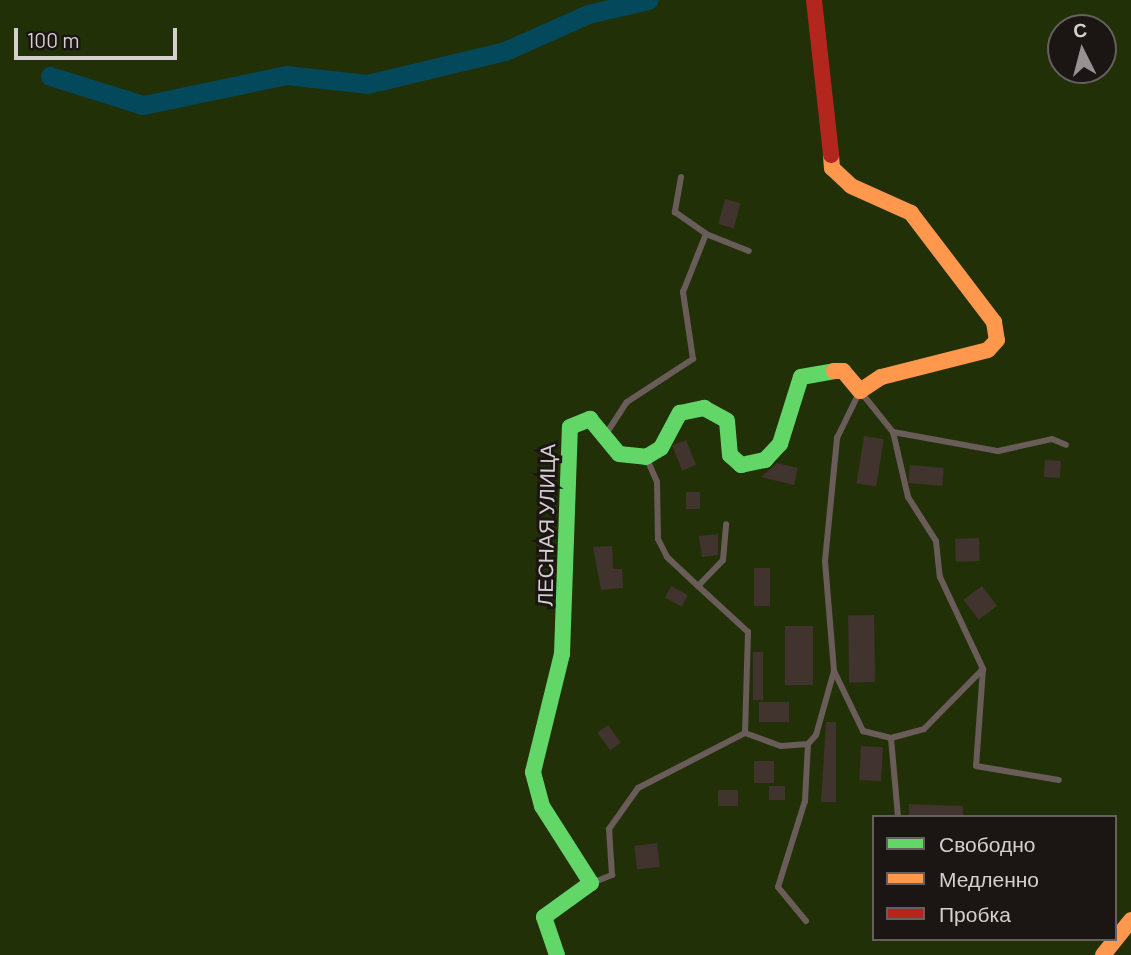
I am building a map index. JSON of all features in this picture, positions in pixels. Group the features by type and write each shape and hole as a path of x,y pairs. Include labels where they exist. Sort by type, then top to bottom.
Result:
{"main road":[{"path":"646,457 661,447 680,413 704,408 727,421 730,455 741,465 765,460 791,420 801,377 822,369 843,371 860,391 881,376 988,350 998,334 911,212 851,186 832,168 814,0"},
{"name":"ЛЕСНАЯ УЛИЦА","path":"592,883 542,807 533,772 563,643 570,427 590,419 606,434 619,454 646,457"},
{"path":"557,955 544,917 592,883"},
{"path":"1117,927 1131,905"},
{"path":"1117,938 1131,920"},
{"path":"1092,955 1105,941"},
{"path":"1103,955 1114,941"}],"lane":[{"path":"681,177 675,212 706,234 748,251"},
{"path":"606,434 627,402 693,359 683,292 706,234"},
{"path":"983,669 924,729 891,738 863,732 834,671 825,561 828,510 837,438 860,391 893,432 908,497 936,541 940,577 983,669 976,766 1059,780"},
{"path":"893,432 998,451 1052,439 1066,445"},
{"path":"646,457 657,482 659,539 667,557 748,632 745,733"},
{"path":"698,586 723,560 726,524"},
{"path":"806,921 778,887 805,801 808,744 834,671"},
{"path":"592,883 612,874 609,829 638,788 745,733 781,746 808,744"},
{"path":"891,738 898,815"}],"green space":[{"path":"0,0 1131,0 1131,955 0,955"}],"building":[{"path":"725,199 740,203 734,228 718,224"},
{"path":"864,436 884,439 876,487 856,483"},
{"path":"686,440 696,465 682,471 672,446"},
{"path":"1045,460 1061,461 1060,478 1044,477"},
{"path":"777,463 798,468 794,485 761,477"},
{"path":"910,465 944,468 942,486 908,483"},
{"path":"686,492 700,492 700,509 686,509"},
{"path":"718,534 718,555 702,557 699,536"},
{"path":"979,538 980,561 956,562 955,539"},
{"path":"612,546 613,569 622,569 623,588 601,590 593,547"},
{"path":"754,568 770,568 770,606 754,606"},
{"path":"671,586 688,595 682,606 665,597"},
{"path":"982,586 997,606 979,620 964,600"},
{"path":"848,615 874,615 875,682 849,682"},
{"path":"785,626 813,626 813,685 785,685"},
{"path":"753,652 763,652 763,700 753,700"},
{"path":"759,702 789,702 789,722 759,722"},
{"path":"826,722 836,722 836,802 821,802"},
{"path":"608,725 621,743 610,750 597,733"},
{"path":"861,746 883,747 881,781 859,780"},
{"path":"754,761 774,761 774,783 754,783"},
{"path":"769,786 785,786 785,800 769,800"},
{"path":"718,790 738,790 738,806 718,806"},
{"path":"909,804 963,806 963,815 909,815"},
{"path":"657,843 660,867 637,870 634,846"}],"waterway":[{"path":"50,76 143,105 286,75 367,84 505,51 588,14 648,0"}],"traffic: fast":[{"path":"557,955 544,917 591,883 542,806 533,772 562,654 570,427 590,419 619,454 646,457 661,448 680,413 704,408 727,421 730,455 741,465 765,460 780,444 801,377 834,371"}],"traffic: slow":[{"path":"831,155 832,168 851,186 911,213 994,322 997,340 988,350 881,377 860,391 843,371 834,371"},
{"path":"1117,938 1131,920"},
{"path":"1103,955 1114,941"}],"traffic: jam":[{"path":"814,0 831,155"}]}
